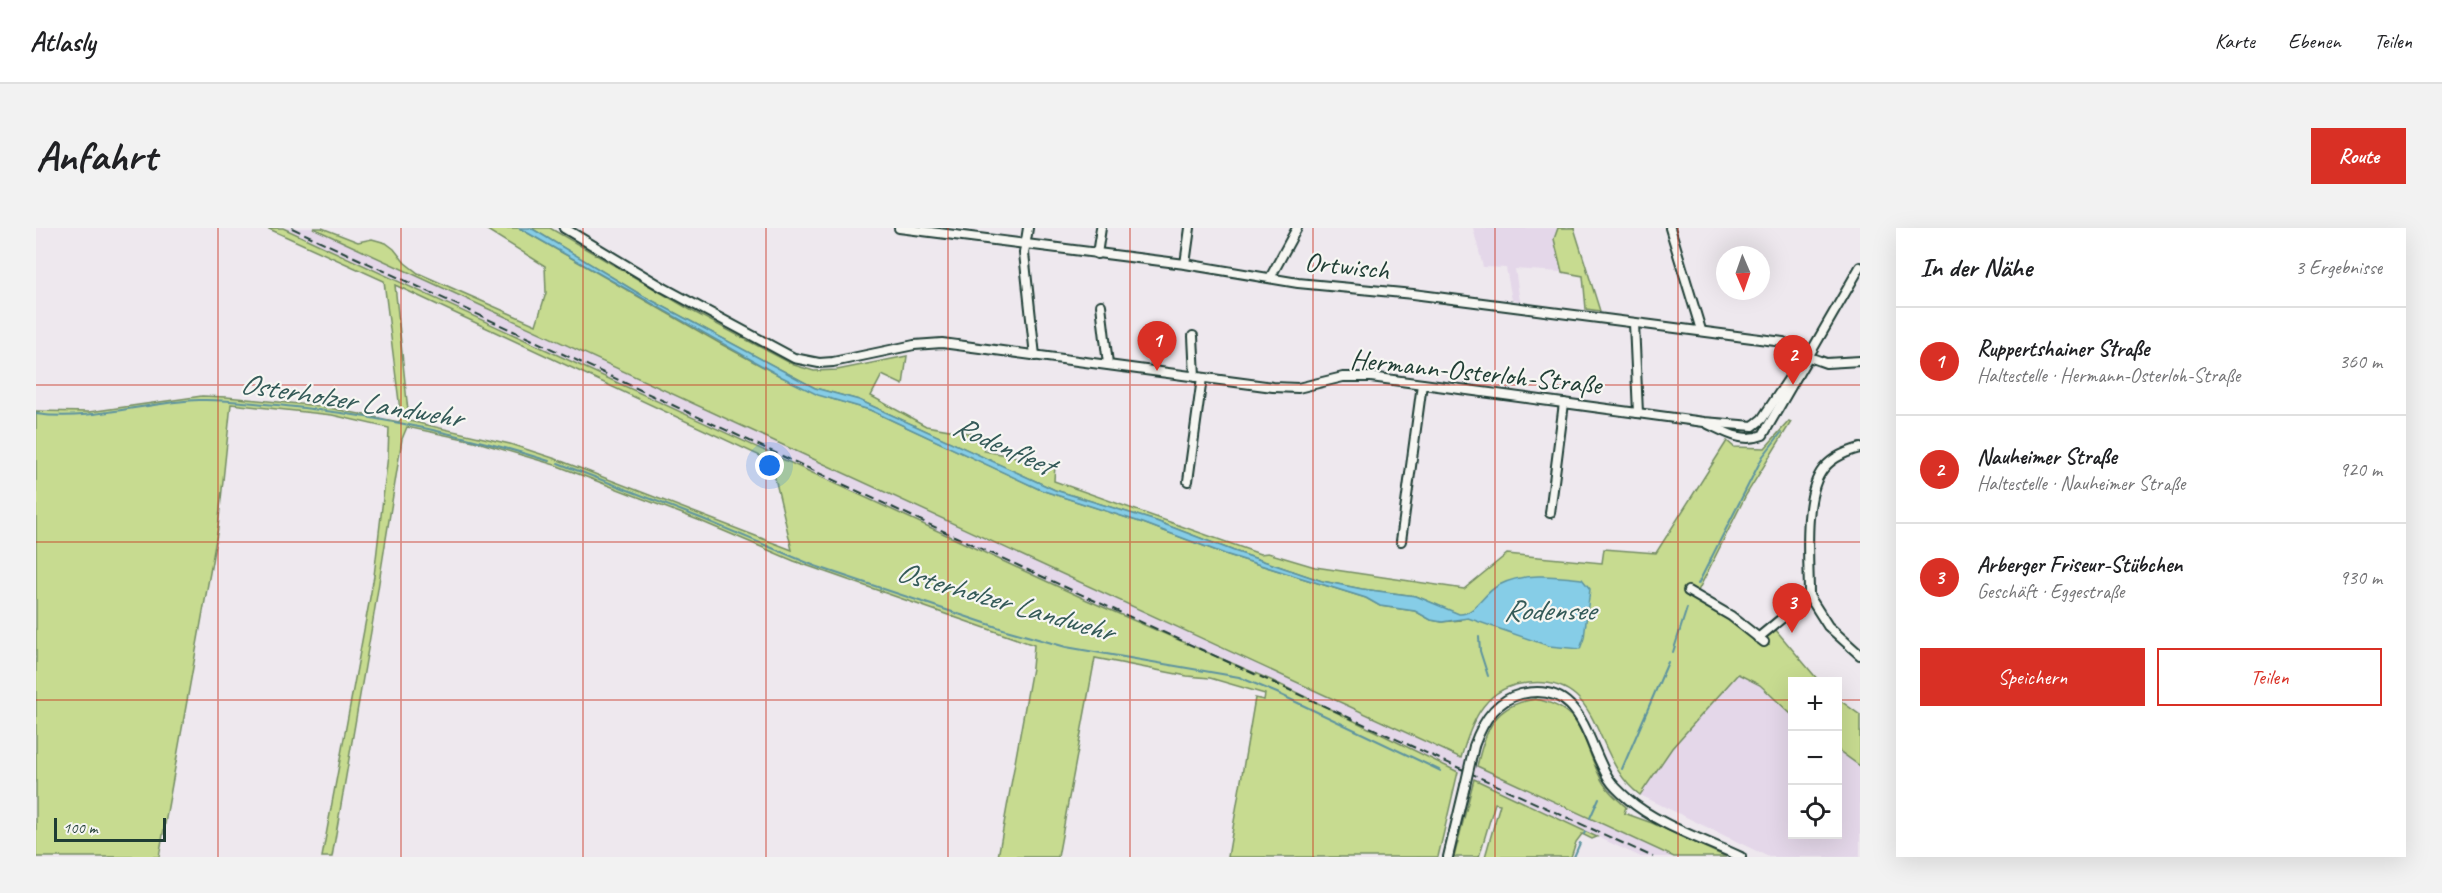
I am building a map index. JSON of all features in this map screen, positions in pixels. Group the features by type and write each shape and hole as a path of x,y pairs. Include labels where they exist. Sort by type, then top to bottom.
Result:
{"street":[{"name":"Hermann-Osterloh-Straße","path":"564,228 664,288 794,358 819,363 932,343 1288,388 1307,386 1326,379 1356,376 1704,422 1753,426 1762,419 1796,368 1809,357"},
{"name":"Ortwisch","path":"899,228 942,231 1097,254 1185,264 1270,278 1701,330 1783,342 1790,347"},
{"path":"1028,228 1024,253 1035,356"},
{"path":"1097,254 1101,228"},
{"path":"1185,264 1190,228"},
{"path":"1270,278 1297,228"},
{"path":"1670,228 1701,330"},
{"path":"1860,267 1809,357 1826,363 1860,361"},
{"path":"1101,305 1108,364"},
{"path":"1634,323 1638,413"},
{"path":"1188,481 1199,377 1193,336"},
{"name":"Hermann-Osterloh-Straße","path":"1704,422 1740,438 1752,440 1763,435 1809,357"},
{"path":"1401,541 1422,384"},
{"path":"1550,513 1564,403"},
{"path":"1860,448 1844,453 1822,470 1810,510 1808,535 1809,596 1828,626 1860,655"},
{"path":"1688,591 1731,616 1761,640 1809,596"},
{"path":"1448,857 1474,746 1489,715 1505,701 1518,694 1530,692 1559,698 1570,705 1583,720 1609,779 1629,801 1649,815 1742,857"}],"shaded area":[{"path":"283,228 313,228 1674,857 1641,857 1458,772 1273,681 1087,600"},
{"path":"1473,228 1558,228 1554,239 1562,272 1515,269 1520,301 1512,300 1506,268 1483,267"},
{"path":"1738,674 1760,685 1788,711 1788,839 1842,839 1842,753 1860,766 1860,857 1769,857 1640,795 1672,748"}],"green space":[{"path":"267,228 283,228 1087,600 1273,681 1458,772 1438,857 1228,857 1255,698 1264,700 1265,694 1210,678 1187,676 1095,658 1058,857 998,857 1032,668 1034,645 794,561 698,520 555,465 474,441 407,427 402,439 332,857 322,857 374,576 389,428 332,415 231,404 218,528 159,857 36,857 36,411 89,412 202,396 320,406 399,422 401,418 384,281","holes":["395,285 771,461 792,550 556,459 510,444 409,421"]},
{"path":"313,228 322,228 358,242 372,239 386,243 418,273 536,325 546,293 545,266 484,228 519,228 782,377 829,398 870,410 1041,490 1143,523 1225,554 1366,598 1380,606 1415,611 1431,620 1442,622 1460,620 1458,614 1416,596 1322,581 1156,521 1055,490 859,400 815,388 638,293 531,228 550,228 694,312 794,365 814,371 837,370 907,356 903,385 882,375 871,396 926,426 985,436 984,451 1055,464 1054,481 1260,554 1268,553 1315,567 1464,589 1507,554 1602,563 1604,549 1656,553 1727,441 1734,447 1765,448 1789,421 1791,422 1746,495 1696,595 1762,639 1775,629 1816,677 1788,677 1788,711 1760,685 1738,674 1672,748 1640,795 1624,779 1612,760 1594,720 1583,703 1568,690 1548,683 1520,684 1496,694 1487,702 1474,723 1461,758"},
{"path":"1558,228 1574,228 1600,311 1586,309 1583,276 1562,272 1554,239"},
{"path":"1535,699 1551,703 1572,717 1601,780 1626,807 1624,813 1652,823 1726,857 1674,857 1477,766 1488,730 1494,721 1510,707"},
{"path":"1842,702 1860,715 1860,766 1842,753"},
{"path":"1474,779 1597,837 1592,839 1582,834 1576,842 1571,857 1485,857 1500,804 1495,803 1479,857 1454,857"}],"water":[{"name":"Rodensee","path":"519,228 531,228 638,293 815,388 859,400 1055,490 1156,521 1322,581 1416,596 1459,614 1470,611 1499,585 1519,578 1540,576 1582,579 1590,589 1584,638 1580,649 1549,646 1468,618 1442,622 1431,620 1415,611 1380,606 1366,598 1225,554 1143,523 1041,490 870,410 818,395 782,377"}],"waterway":[{"name":"Osterholzer Landwehr","path":"36,414 57,416 98,414 179,402 238,401 311,409 379,420 483,442 549,461"},
{"path":"1698,584 1763,456 1781,433"},
{"name":"Osterholzer Landwehr","path":"558,463 703,519 815,566 1006,630 1066,647 1239,677 1441,771"},
{"path":"1673,652 1687,608"},
{"name":"Rodenfleet","path":"1479,637 1480,651 1488,676"},
{"path":"1622,769 1668,662"},
{"path":"1590,818 1599,798"},
{"name":"Osterholzer Landwehr","path":"1574,857 1580,843"}],"railway":[{"path":"292,228 967,542 1653,857"}],"place":[{"name":"Ruppertshainer Straße","path":"1157,371"},
{"name":"Nauheimer Straße","path":"1793,385"},
{"name":"Arberger Friseur-Stübchen","path":"1792,633"}]}
